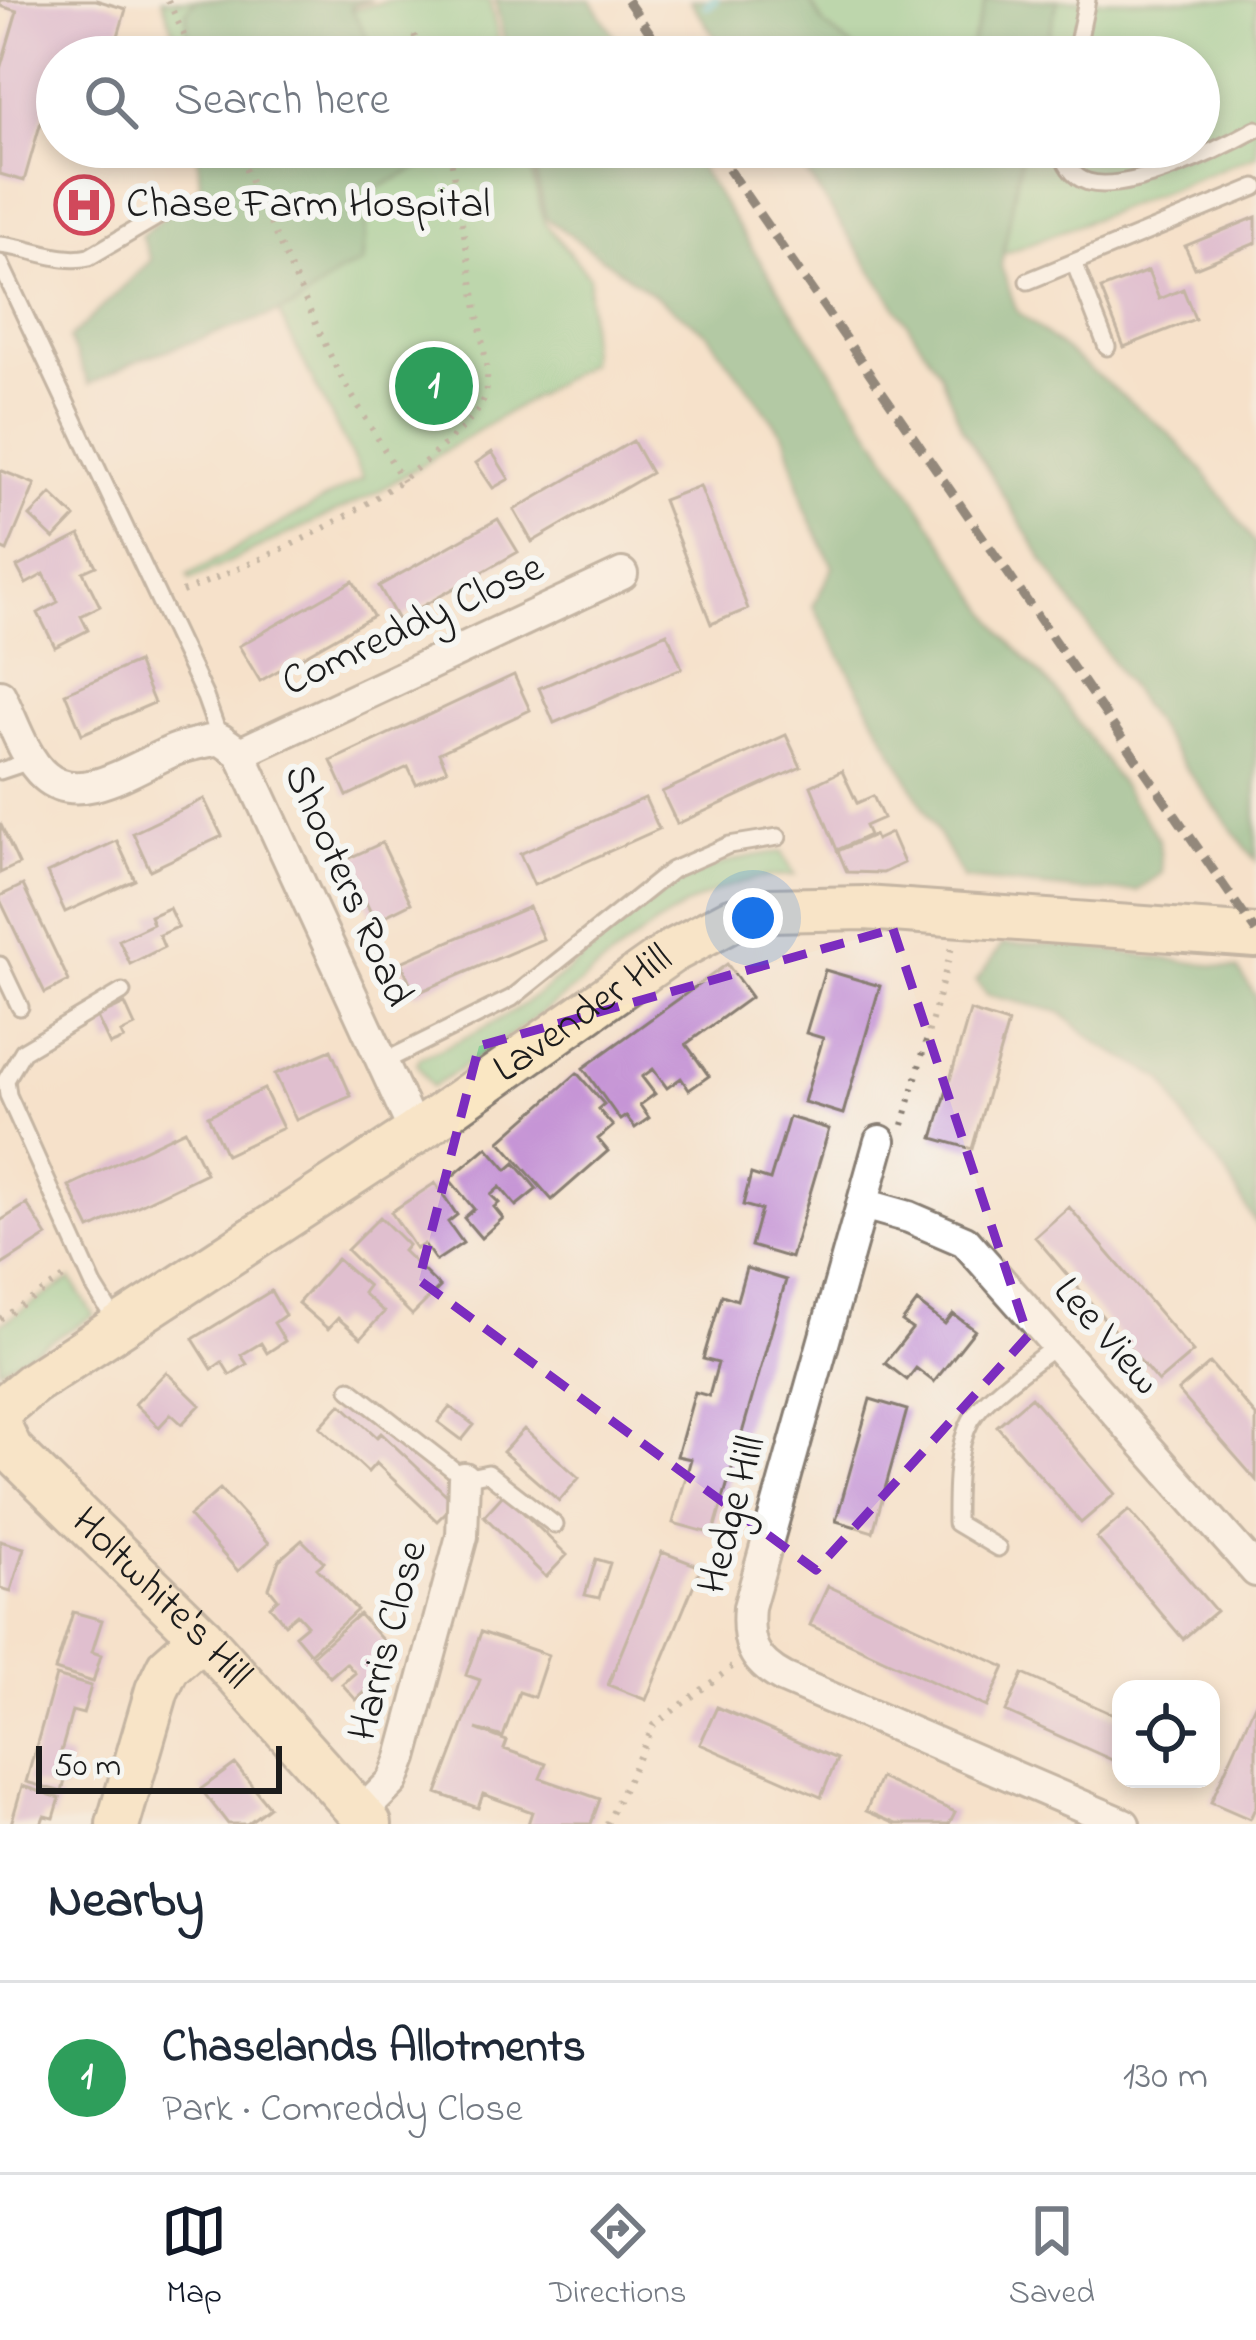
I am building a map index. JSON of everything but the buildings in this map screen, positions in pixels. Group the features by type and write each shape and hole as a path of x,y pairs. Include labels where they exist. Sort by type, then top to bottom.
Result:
{"street":[{"name":"Comreddy Close","path":"230,746 622,574"},
{"path":"0,694 33,760 55,783 97,784 176,749 230,746"},
{"name":"Shooters Road","path":"230,746 415,1133"},
{"name":"Lavender Hill","path":"0,1410 33,1383 415,1133 671,952 731,920 768,910 815,908 952,911 1256,937"},
{"name":"Hedge Hill","path":"880,1141 749,1607 752,1652 762,1666 784,1678 1124,1824"},
{"name":"Lee View","path":"863,1204 909,1216 965,1241 1256,1571"},
{"name":"Holtwhite's Hill","path":"0,1427 11,1450 202,1637 366,1819"},
{"name":"Harris Close","path":"366,1819 402,1758 462,1536 464,1478"},
{"path":"118,1824 157,1690 168,1667 202,1637"}],"lane":[{"path":"1079,36 1087,0"},
{"path":"1220,143 1256,129"},
{"path":"1068,168 1085,182 1120,183 1158,168"},
{"path":"1028,281 1256,187"},
{"path":"0,245 75,260 89,257 167,211"},
{"path":"1074,262 1107,347"},
{"path":"0,263 230,746"},
{"path":"0,771 33,760"},
{"path":"381,1064 512,998 673,870 729,844 778,838"},
{"path":"0,965 20,1006"},
{"path":"120,1328 94,1286 8,1095 6,1080 23,1052 122,992"},
{"path":"998,1548 956,1523 964,1436 974,1415 1057,1345"},
{"path":"350,1390 464,1478 488,1473 555,1525"}],"path":[{"path":"168,0 184,36"},
{"path":"246,168 338,372 403,482"},
{"path":"158,602 320,532 403,482 473,418 488,384 452,168"},
{"path":"880,1141 881,1137 898,1142 952,949 952,911"},
{"path":"0,1319 73,1273"},
{"path":"608,1824 655,1725 752,1652"}],"highlighted area":[{"path":"893,929 1028,1336 816,1570 419,1280 479,1046"}],"green space":[{"path":"162,0 349,0 355,9 392,0 489,0 498,36 175,36"},
{"path":"196,0 371,0 350,6 366,36 188,36 186,11"},
{"path":"495,0 591,0 614,36 503,36"},
{"path":"690,0 809,0 825,26 838,36 714,36"},
{"path":"809,0 1256,0 1256,155 930,283 944,168 1220,168 1220,36 838,36 825,26"},
{"path":"986,0 1058,0 1049,36 974,36"},
{"path":"199,168 418,168 370,192 362,264 340,272 295,307 141,359 89,384 69,339 151,260 141,236 200,186"},
{"path":"225,168 530,168 544,222 589,276 589,363 374,494 190,580 188,575 363,478 280,316"},
{"path":"534,168 700,168 1004,635 1056,691 1159,839 1162,873 1137,891 1083,891 963,879 813,606 833,567 805,509 786,438 707,333 546,218"},
{"path":"803,168 1019,168 1001,266 1017,311 1169,433 1205,473 1256,544 1256,861 1174,753 1049,569 962,428 939,371"},
{"path":"782,852 795,875 727,887 666,918 525,1025 432,1087 417,1064 420,1058 527,1002 677,884 707,869"},
{"path":"1003,944 1068,945 1238,969 1256,996 1256,1225 1164,1080 1099,1044 1060,1012 987,995 976,981"},
{"path":"71,1279 94,1316 0,1369 0,1324"}],"waterway":[{"path":"708,5 714,0"}],"railway":[{"path":"627,0 652,36"},
{"path":"728,168 1256,932"}],"place":[{"name":"Chase Farm Hospital","path":"84,205"},
{"name":"Chaselands Allotments","path":"434,386"}]}
